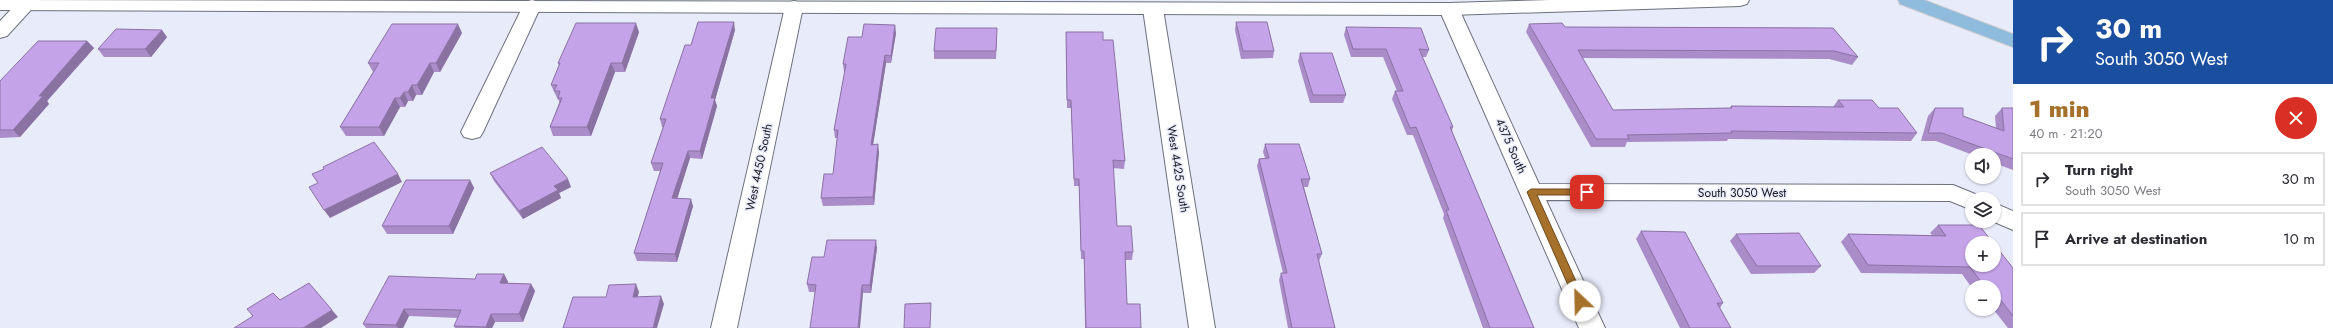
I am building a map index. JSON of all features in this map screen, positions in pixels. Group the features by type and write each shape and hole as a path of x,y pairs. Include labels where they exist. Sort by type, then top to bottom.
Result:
{"main road":[{"path":"1907,0 2013,41"}],"street":[{"path":"0,4 29,2 532,6 1449,9 1740,0"},
{"path":"0,32 29,2"},
{"path":"472,132 532,6"},
{"name":"West 4450 South","path":"724,328 794,7"},
{"name":"West 4425 South","path":"1153,9 1202,328"},
{"name":"4375 South","path":"1449,9 1592,328"},
{"name":"South 3050 West","path":"1531,192 1963,198"},
{"path":"2001,215 2013,221"}],"building":[{"path":"698,22 734,22 711,98 715,98 700,151 688,151 672,198 691,199 675,254 634,253 663,163 651,163 666,119 660,119 685,45 691,45"},
{"path":"1236,22 1267,22 1274,51 1243,51"},
{"path":"576,23 636,23 622,63 611,63 587,127 550,127 562,98 558,98 560,91 554,91 557,85 551,85 560,63 558,63"},
{"path":"1562,23 1565,27 1833,28 1858,57 1834,51 1578,50 1613,110 1732,108 1731,106 1844,107 1838,100 1872,100 1879,108 1898,108 1917,133 1731,131 1732,133 1627,135 1629,139 1596,139 1529,24"},
{"path":"392,24 458,24 436,63 430,63 417,85 412,85 408,92 404,92 400,98 395,98 379,127 340,127 379,63 368,63"},
{"path":"864,24 895,25 891,56 885,55 871,145 878,144 873,197 821,198 824,174 833,174 838,130 834,130 846,64 843,64 848,37 862,37"},
{"path":"1346,27 1421,28 1429,50 1419,49 1453,127 1450,127 1534,328 1490,328 1446,210 1449,210 1416,127 1410,128 1395,91 1403,91 1386,49 1353,49"},
{"path":"936,28 997,28 996,51 934,51"},
{"path":"116,29 162,30 145,49 98,49"},
{"path":"1066,32 1103,32 1103,40 1113,40 1125,161 1113,160 1117,226 1131,226 1133,252 1125,252 1127,304 1140,304 1141,328 1086,328 1084,251 1081,251 1079,179 1074,179 1071,100 1067,100"},
{"path":"38,41 87,41 39,96 43,96 13,130 0,130 0,81"},
{"path":"1300,53 1332,53 1346,95 1313,95"},
{"path":"1935,108 1963,108 1963,116 2004,131 2002,108 2013,108 2013,159 2001,155 2001,148 1983,148 1942,133 1928,133"},
{"path":"374,142 398,174 324,210 309,187 318,183 312,174"},
{"path":"1265,144 1299,144 1310,179 1301,179 1322,254 1317,254 1335,328 1292,328 1281,273 1287,273 1259,159 1269,158"},
{"path":"542,147 568,179 554,186 558,190 519,211 490,173"},
{"path":"406,180 470,180 449,226 382,226"},
{"path":"1938,225 1965,225 1965,228 1981,228 1988,236 1965,236 1965,267 1868,265 1848,234 1946,236"},
{"path":"1641,231 1685,232 1723,303 1717,303 1731,328 1690,328"},
{"path":"1799,233 1821,266 1757,266 1736,234"},
{"path":"827,240 876,240 870,285 862,285 858,328 810,328 816,285 807,284 812,257 824,257"},
{"path":"2001,253 2013,268 2013,316 2001,300 2001,280 1980,280 1974,272 2001,272"},
{"path":"477,274 504,274 500,283 531,284 519,314 491,314 486,327 454,326 461,310 404,309 396,325 363,324 389,276 475,279"},
{"path":"309,283 332,310 303,328 234,328 253,316 247,309 273,293 280,300"},
{"path":"636,284 633,297 661,296 653,328 563,328 573,297 606,297 609,285"},
{"path":"931,303 930,328 904,328 905,304"}],"route":[{"path":"1580,301 1531,192 1587,192"}]}
